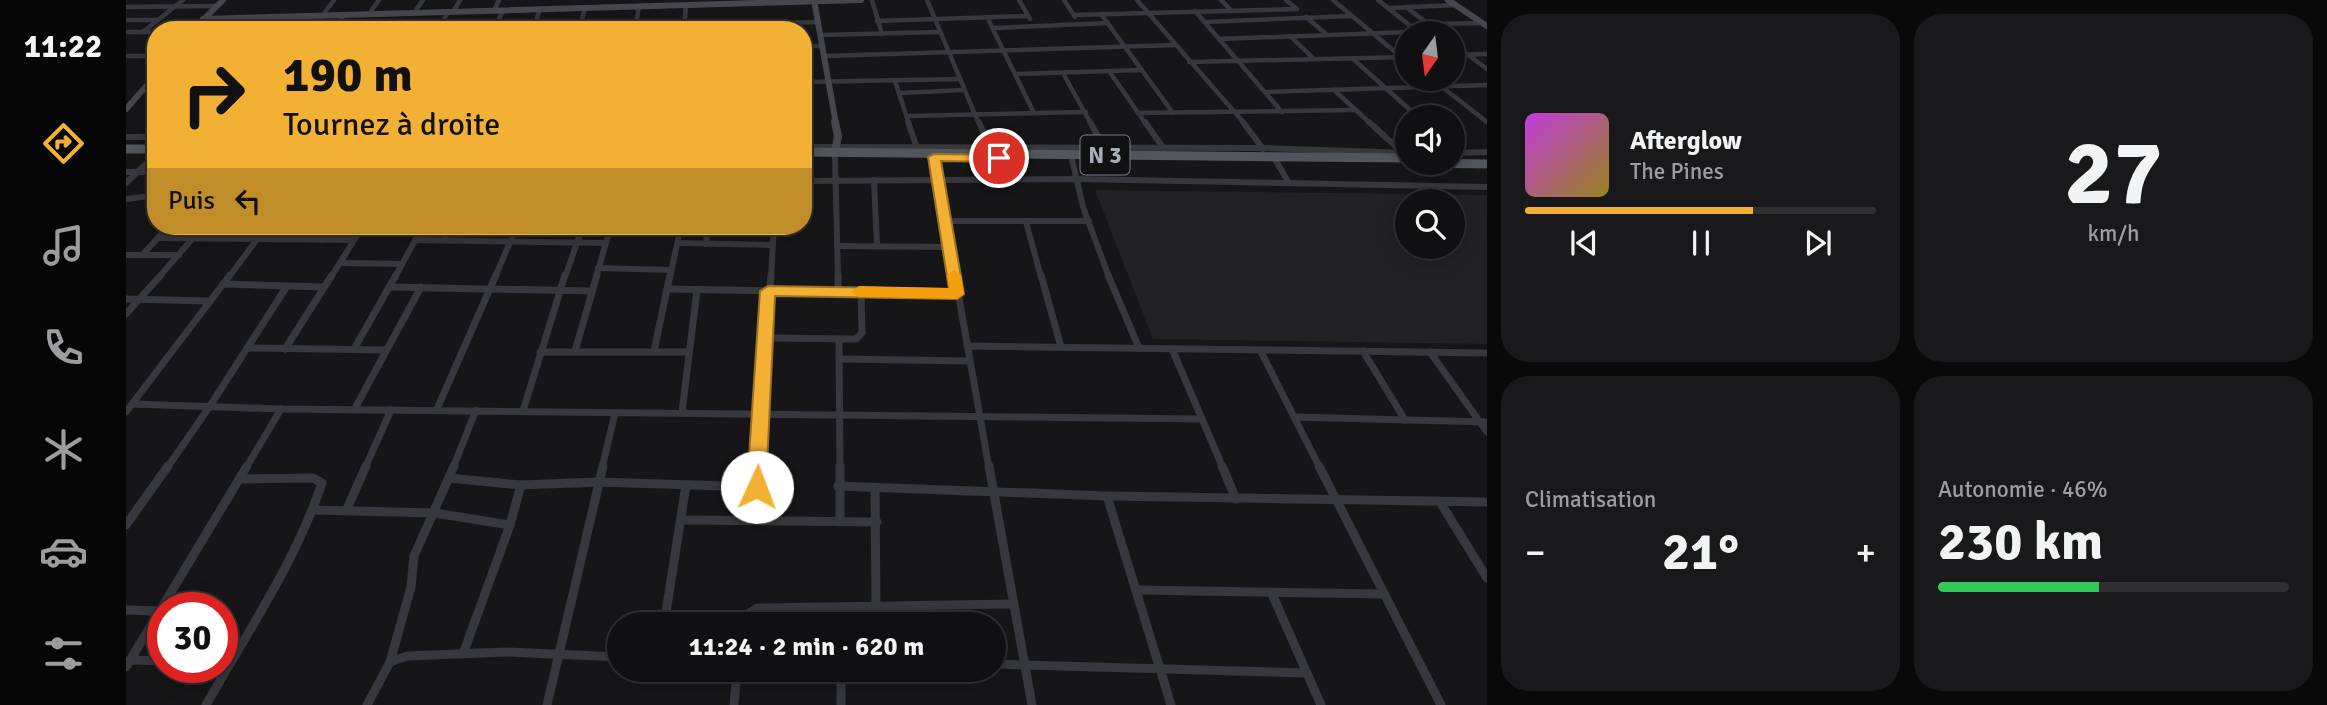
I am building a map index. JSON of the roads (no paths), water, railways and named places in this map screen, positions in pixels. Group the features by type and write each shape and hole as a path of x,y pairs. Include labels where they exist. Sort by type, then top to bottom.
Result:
{"main road":[{"path":"126,143 147,147"},
{"path":"126,149 147,149"},
{"name":"N 3","path":"812,151 1072,159 1395,156"},
{"name":"N 3","path":"933,155 1107,152 1272,159"},
{"path":"1465,157 1487,161"},
{"path":"1465,162 1487,161"}],"street":[{"path":"126,20 158,20 183,0"},
{"path":"203,19 223,0"},
{"path":"322,16 334,0"},
{"path":"369,14 379,0"},
{"path":"414,13 423,0"},
{"path":"444,21 460,0"},
{"path":"494,11 499,0"},
{"path":"550,9 553,0"},
{"path":"203,19 585,8 635,4 861,0"},
{"path":"872,0 882,34"},
{"path":"835,152 917,148 991,152 927,0"},
{"path":"1019,0 1034,26"},
{"path":"1064,0 1079,24"},
{"path":"1137,0 1189,62 1237,113 1289,183"},
{"path":"1221,0 1231,10"},
{"path":"1286,0 1326,35"},
{"path":"1333,0 1395,53"},
{"path":"1378,0 1405,21"},
{"path":"1448,0 1484,25"},
{"path":"814,1 838,136 835,152 838,291"},
{"path":"686,21 687,5"},
{"path":"1388,8 1456,5"},
{"path":"126,7 217,6"},
{"path":"1406,7 1424,21"},
{"path":"581,21 585,8"},
{"path":"536,21 540,9"},
{"path":"1074,15 1296,9"},
{"path":"499,21 503,10"},
{"path":"1195,11 1282,112"},
{"path":"1101,14 1173,113"},
{"path":"340,21 344,15"},
{"path":"877,20 1028,16"},
{"path":"1204,22 1352,16"},
{"path":"272,21 275,17"},
{"path":"987,17 1033,111"},
{"path":"812,22 818,22"},
{"path":"993,28 1108,23"},
{"path":"1465,25 1484,25"},
{"path":"143,32 147,29"},
{"path":"126,32 147,32"},
{"path":"821,35 940,32"},
{"path":"1219,38 1395,33"},
{"path":"1290,36 1314,59"},
{"path":"824,56 1175,45"},
{"path":"812,46 823,46"},
{"path":"1465,52 1487,69"},
{"path":"1465,54 1487,54"},
{"path":"126,56 147,56"},
{"path":"1189,62 1395,57"},
{"path":"1352,58 1404,105"},
{"path":"1015,74 1142,70"},
{"path":"1109,71 1168,156"},
{"path":"1063,73 1107,152 1163,148 1262,148 1395,155"},
{"path":"812,82 960,79"},
{"path":"895,81 917,148"},
{"path":"126,109 129,102 147,84"},
{"path":"1465,85 1487,85"},
{"path":"1266,92 1395,88"},
{"path":"901,93 964,90"},
{"path":"1334,90 1395,146"},
{"path":"1447,91 1487,122"},
{"path":"1139,113 1356,110"},
{"path":"908,116 1033,111 1086,112"},
{"path":"1476,114 1487,113"},
{"path":"126,136 147,137"},
{"path":"1465,155 1487,152"},
{"path":"933,155 1032,705"},
{"path":"1072,159 1075,179 1089,221 1139,348"},
{"path":"126,183 147,160"},
{"path":"126,172 147,173"},
{"path":"812,181 1075,179 1487,187"},
{"path":"874,180 877,246"},
{"path":"126,199 147,196"},
{"path":"946,222 1089,221"},
{"path":"1026,222 1060,347"},
{"path":"142,255 161,235"},
{"path":"126,412 260,235"},
{"path":"321,240 325,235"},
{"path":"285,349 357,235"},
{"path":"355,349 418,235"},
{"path":"444,240 446,235"},
{"path":"437,409 513,235"},
{"path":"523,411 579,235"},
{"path":"575,351 608,235"},
{"path":"654,351 679,235"},
{"path":"706,244 707,235"},
{"path":"755,520 773,235"},
{"path":"158,238 353,240"},
{"path":"126,314 193,239"},
{"path":"415,240 606,243"},
{"path":"678,243 771,245"},
{"path":"837,246 950,247"},
{"path":"126,255 179,255"},
{"path":"340,262 402,264"},
{"path":"598,268 671,270"},
{"path":"223,284 324,287"},
{"path":"126,525 210,406 288,286"},
{"path":"389,286 591,291"},
{"path":"354,410 421,287"},
{"path":"667,289 957,294"},
{"path":"682,412 697,289"},
{"path":"766,338 839,340 860,337 861,292"},
{"path":"126,299 208,302"},
{"path":"839,340 840,522"},
{"path":"967,346 1487,353"},
{"path":"248,348 386,350"},
{"path":"1172,349 1236,499"},
{"path":"1260,350 1441,705"},
{"path":"1363,351 1405,420"},
{"path":"540,352 688,352"},
{"path":"1430,352 1483,421 1487,432"},
{"path":"839,359 970,361"},
{"path":"132,404 281,409 1202,419"},
{"path":"171,592 281,409"},
{"path":"346,511 391,410"},
{"path":"367,705 390,662 411,587 414,556 435,513 476,410"},
{"path":"547,705 615,413"},
{"path":"1294,417 1483,421"},
{"path":"238,643 286,564 321,489 318,480 294,477 240,478"},
{"path":"449,478 521,485 600,482 757,487"},
{"path":"463,654 510,525 521,485"},
{"path":"666,612 686,485"},
{"path":"838,486 1107,496 1487,502"},
{"path":"874,612 877,522 875,488"},
{"path":"1107,496 1171,705"},
{"path":"1440,502 1487,578"},
{"path":"313,510 435,513 510,525"},
{"path":"681,520 877,522"},
{"path":"1137,590 1384,594"},
{"path":"1272,594 1321,705"},
{"path":"751,612 757,608 1013,604"},
{"path":"126,610 147,611"},
{"path":"128,664 147,632"},
{"path":"390,662 407,656 507,652 607,657"},
{"path":"128,664 147,662"},
{"path":"1006,665 1307,673"},
{"path":"734,705 736,682"},
{"path":"841,682 841,705"},
{"path":"206,705 216,683"}]}
